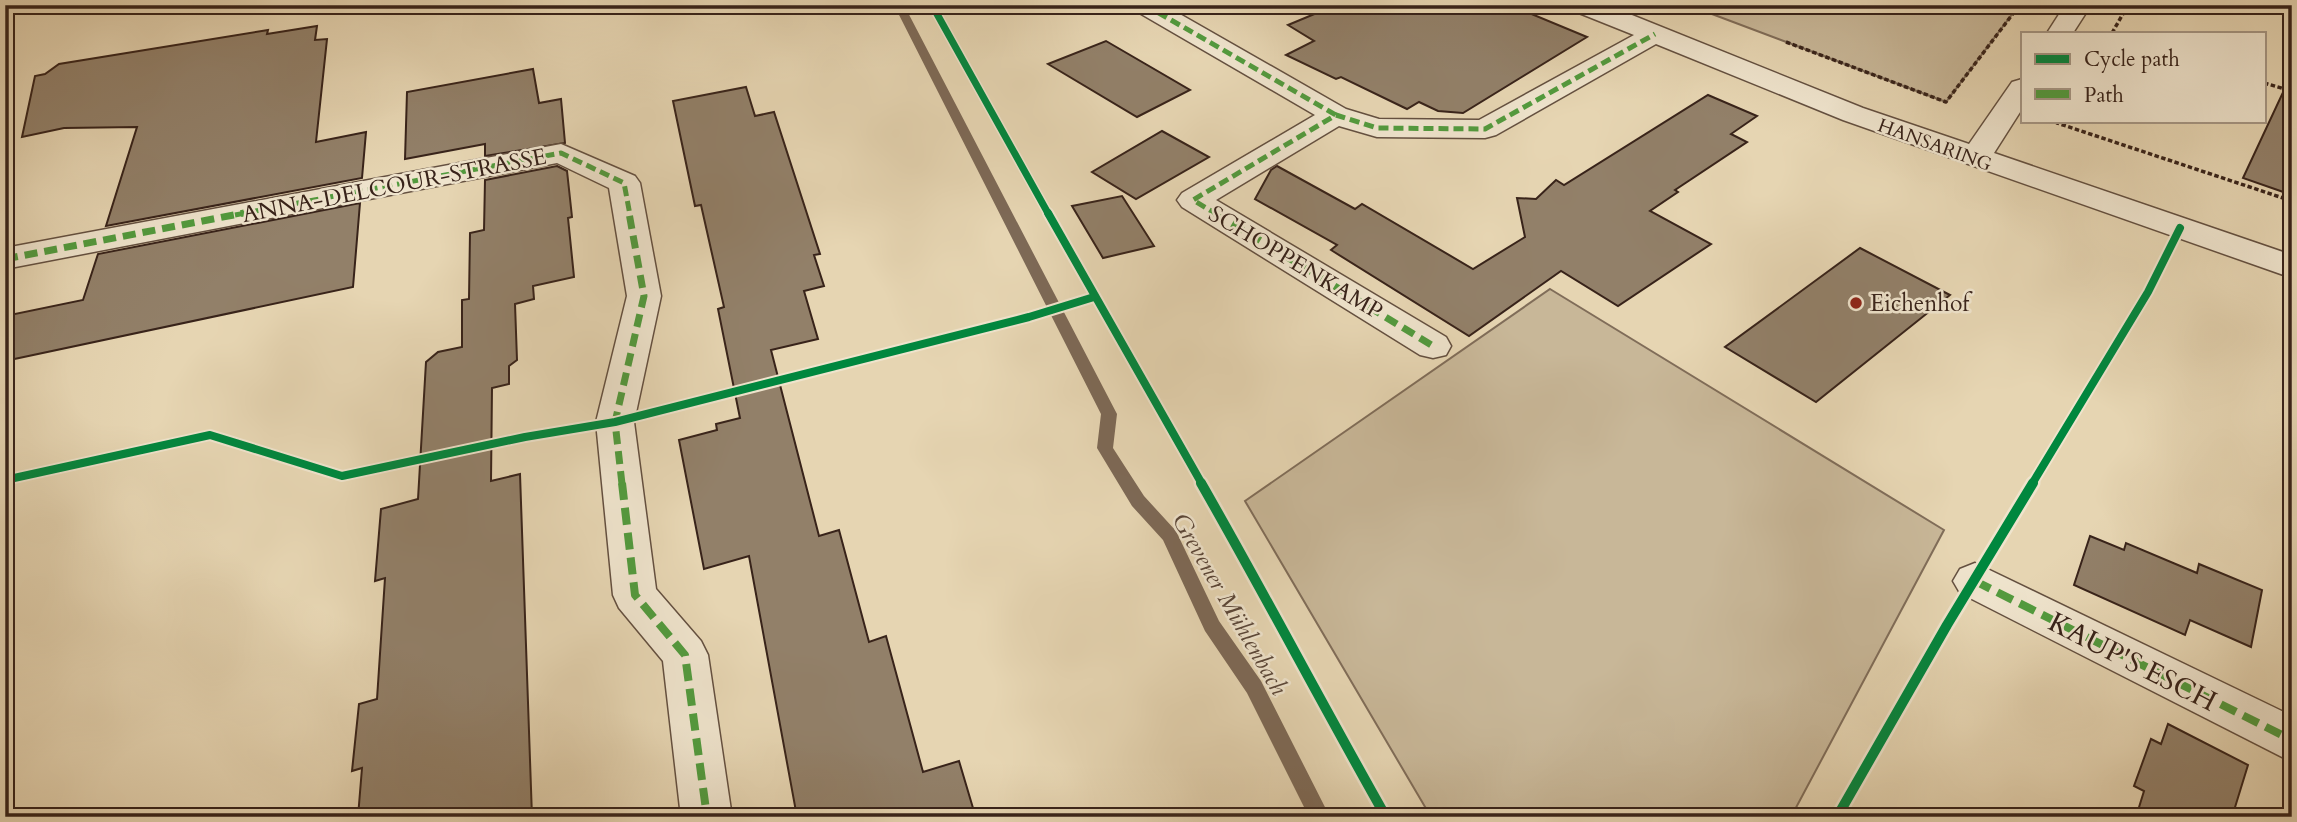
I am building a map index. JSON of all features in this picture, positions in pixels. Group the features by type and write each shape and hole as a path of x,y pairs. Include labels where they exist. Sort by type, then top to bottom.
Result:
{"street":[{"path":"1145,5 1336,115 1377,128 1485,129 1655,34"},
{"name":"HANSARING","path":"1583,5 1853,114 2292,267"},
{"path":"2061,32 2078,5"},
{"path":"1975,158 2021,89"},
{"name":"SCHOPPENKAMP","path":"1336,115 1193,200 1433,346"},
{"name":"ANNA-DELCOUR-STRASSE","path":"5,259 561,153 624,183 644,296 615,422 635,595 685,656 706,817"},
{"name":"KAUP'S ESCH","path":"1975,581 2292,740"}],"path":[{"path":"2011,5 2019,6"},
{"path":"2113,32 2128,5"},
{"path":"1779,39 1946,102 2019,6"},
{"path":"2266,84 2292,91"},
{"path":"2058,122 2292,201"}],"shaded area":[{"path":"1688,5 2019,5 1946,102"},
{"path":"1550,289 1944,530 1791,817 1431,817 1245,501"}],"building":[{"path":"1336,5 1510,5 1587,37 1463,113 1438,111 1419,102 1407,109 1341,77 1336,79 1286,55 1314,41 1288,25"},
{"path":"317,26 315,40 327,39 316,142 366,132 362,178 106,226 137,127 64,128 22,137 35,76 45,74 59,64 268,30 267,34"},
{"path":"1106,41 1190,90 1137,117 1048,64"},
{"path":"533,69 539,103 561,99 565,143 485,156 485,144 405,159 407,92"},
{"path":"2292,73 2292,195 2243,178"},
{"path":"746,87 755,116 774,112 820,254 814,255 824,286 804,291 818,339 771,350 819,536 839,530 869,642 886,636 923,772 959,761 973,808 947,817 815,817 814,811 797,817 749,556 704,569 679,440 717,430 716,424 740,418 718,309 724,307 701,205 695,206 673,101"},
{"path":"1708,95 1757,116 1731,134 1747,142 1675,190 1678,192 1650,211 1711,244 1618,306 1561,271 1469,336 1331,250 1337,245 1255,199 1271,170 1277,166 1355,209 1362,204 1473,269 1525,237 1517,198 1536,199 1556,180 1564,185"},
{"path":"1162,131 1209,157 1136,199 1092,172"},
{"path":"557,166 567,171 574,277 533,286 534,299 515,304 517,360 509,366 509,384 492,388 491,481 520,474 532,817 358,817 362,768 352,771 359,704 377,699 385,578 375,581 381,509 418,499 426,362 438,352 462,347 462,300 469,299 470,233 484,230 485,180"},
{"path":"1122,196 1154,246 1103,258 1072,206"},
{"path":"360,203 353,287 5,361 5,316 83,300 98,254"},
{"path":"1860,248 1950,295 1816,402 1725,347"},
{"path":"2090,536 2124,550 2126,543 2197,573 2199,564 2262,590 2251,647 2190,620 2185,635 2074,585"},
{"path":"2168,724 2248,765 2232,817 2136,817 2144,791 2134,786 2151,739 2161,744"}],"waterway":[{"name":"Grevener Mühlenbach","path":"899,5 1109,414 1105,448 1138,501 1170,536 1212,626 1254,687 1320,817"}],"marked path":[{"path":"1145,5 1336,115"},
{"path":"1433,346 1193,200 1336,115 1377,128 1485,129 1655,34"},
{"path":"5,259 561,153 624,183 644,296 615,422 635,595 685,655 707,817"},
{"path":"1975,581 2292,740"}],"cycle path":[{"path":"932,5 1094,297 1277,615 1342,740 1386,817"},
{"path":"1837,817 1947,625 2148,292 2180,228"},
{"path":"5,480 210,435 342,476 525,437 615,422 1029,317 1094,297"}],"place":[{"name":"Eichenhof","path":"1856,303"}]}
